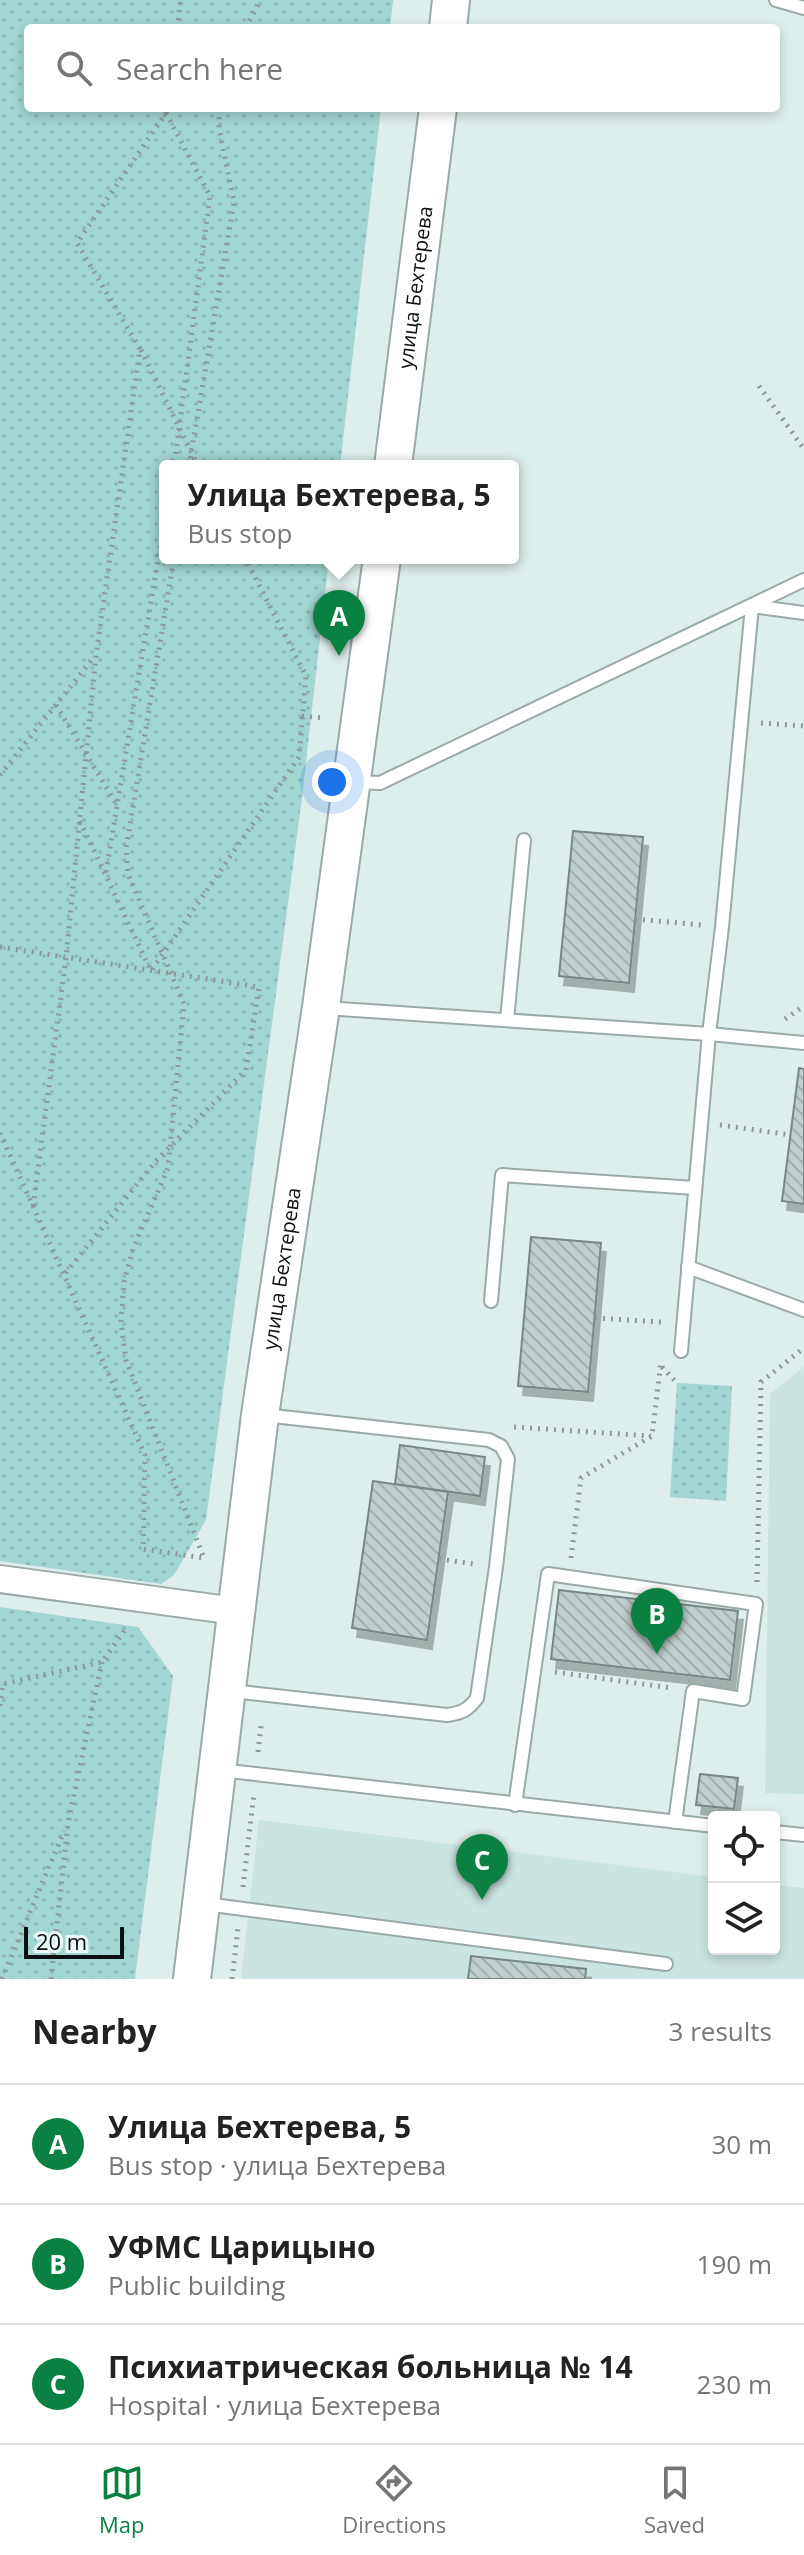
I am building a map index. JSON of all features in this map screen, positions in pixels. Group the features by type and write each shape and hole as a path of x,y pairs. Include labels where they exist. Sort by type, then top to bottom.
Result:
{"street":[{"path":"448,24 451,0"},
{"name":"улица Бехтерева","path":"394,460 437,112"},
{"name":"улица Бехтерева","path":"192,1979 260,1415 321,1007 381,564"},
{"path":"0,1579 235,1611"}],"lane":[{"path":"776,0 804,8"},
{"path":"352,782 380,783 804,580"},
{"path":"752,606 804,613"},
{"path":"681,1351 752,606"},
{"path":"507,1020 524,840"},
{"path":"321,1007 804,1043"},
{"path":"491,1301 502,1175 695,1188"},
{"path":"688,1267 804,1310"},
{"path":"227,1690 447,1715 461,1713 470,1708 477,1698 496,1567 508,1459 501,1446 489,1440 260,1415"},
{"path":"515,1805 548,1574 756,1604 743,1699 693,1691 675,1822"},
{"path":"217,1770 708,1825"},
{"path":"780,1833 804,1835"},
{"path":"202,1904 666,1964"}],"path":[{"path":"178,24 181,0"},
{"path":"248,24 260,0"},
{"path":"165,112 77,243 140,349 195,460"},
{"path":"167,112 210,196 175,460"},
{"path":"190,460 234,202 219,128 219,112"},
{"path":"33,1207 66,958 96,655 140,349"},
{"path":"759,386 804,449"},
{"path":"105,875 159,554"},
{"path":"0,1133 145,1455 143,1549 204,1558 126,1360 121,1322 124,1282 133,1249 168,1168 184,1004 128,874 126,849 173,564"},
{"path":"151,971 299,757 306,676 248,564"},
{"path":"0,775 96,655"},
{"path":"56,705 117,804"},
{"path":"741,721 804,726"},
{"path":"79,821 151,971"},
{"path":"635,919 722,927"},
{"path":"0,947 259,987 246,1070 171,1144 64,1275"},
{"path":"701,1122 791,1135"},
{"path":"595,1318 683,1324"},
{"path":"756,1604 761,1382 804,1348"},
{"path":"652,1436 662,1357"},
{"path":"661,1366 677,1383"},
{"path":"505,1426 652,1436"},
{"path":"569,1577 581,1478 652,1436"},
{"path":"51,1979 68,1823 102,1662 132,1619"},
{"path":"0,1706 3,1684 102,1662"},
{"path":"535,1669 693,1691"},
{"path":"232,1979 257,1774"},
{"path":"2,1979 68,1823"}],"shaded area":[{"path":"0,0 393,0 390,24 24,24 24,112 381,112 341,460 159,460 159,564 328,564 302,798 206,1520 174,1575 161,1584 0,1561"},
{"path":"804,1367 804,1794 765,1793 770,1394"},
{"path":"677,1383 732,1386 726,1501 670,1497"},
{"path":"0,1607 138,1627 173,1676 135,1979 0,1979"},
{"path":"259,1820 708,1876 708,1955 780,1955 780,1886 804,1888 804,1979 241,1979"}],"building":[{"path":"573,831 643,837 629,983 559,976"},
{"path":"799,1068 804,1069 804,1204 782,1201"},
{"path":"531,1237 601,1243 588,1392 518,1386"},
{"path":"400,1445 485,1457 480,1496 395,1484"},
{"path":"373,1481 448,1492 427,1640 352,1628"},
{"path":"559,1590 738,1611 730,1680 551,1659"},
{"path":"700,1774 738,1778 734,1809 696,1805"},
{"path":"471,1956 586,1969 585,1979 468,1979"}],"place":[{"name":"Улица Бехтерева, 5","path":"339,656"},
{"name":"УФМС Царицыно","path":"657,1654"},
{"name":"Психиатрическая больница № 14","path":"482,1900"}]}
